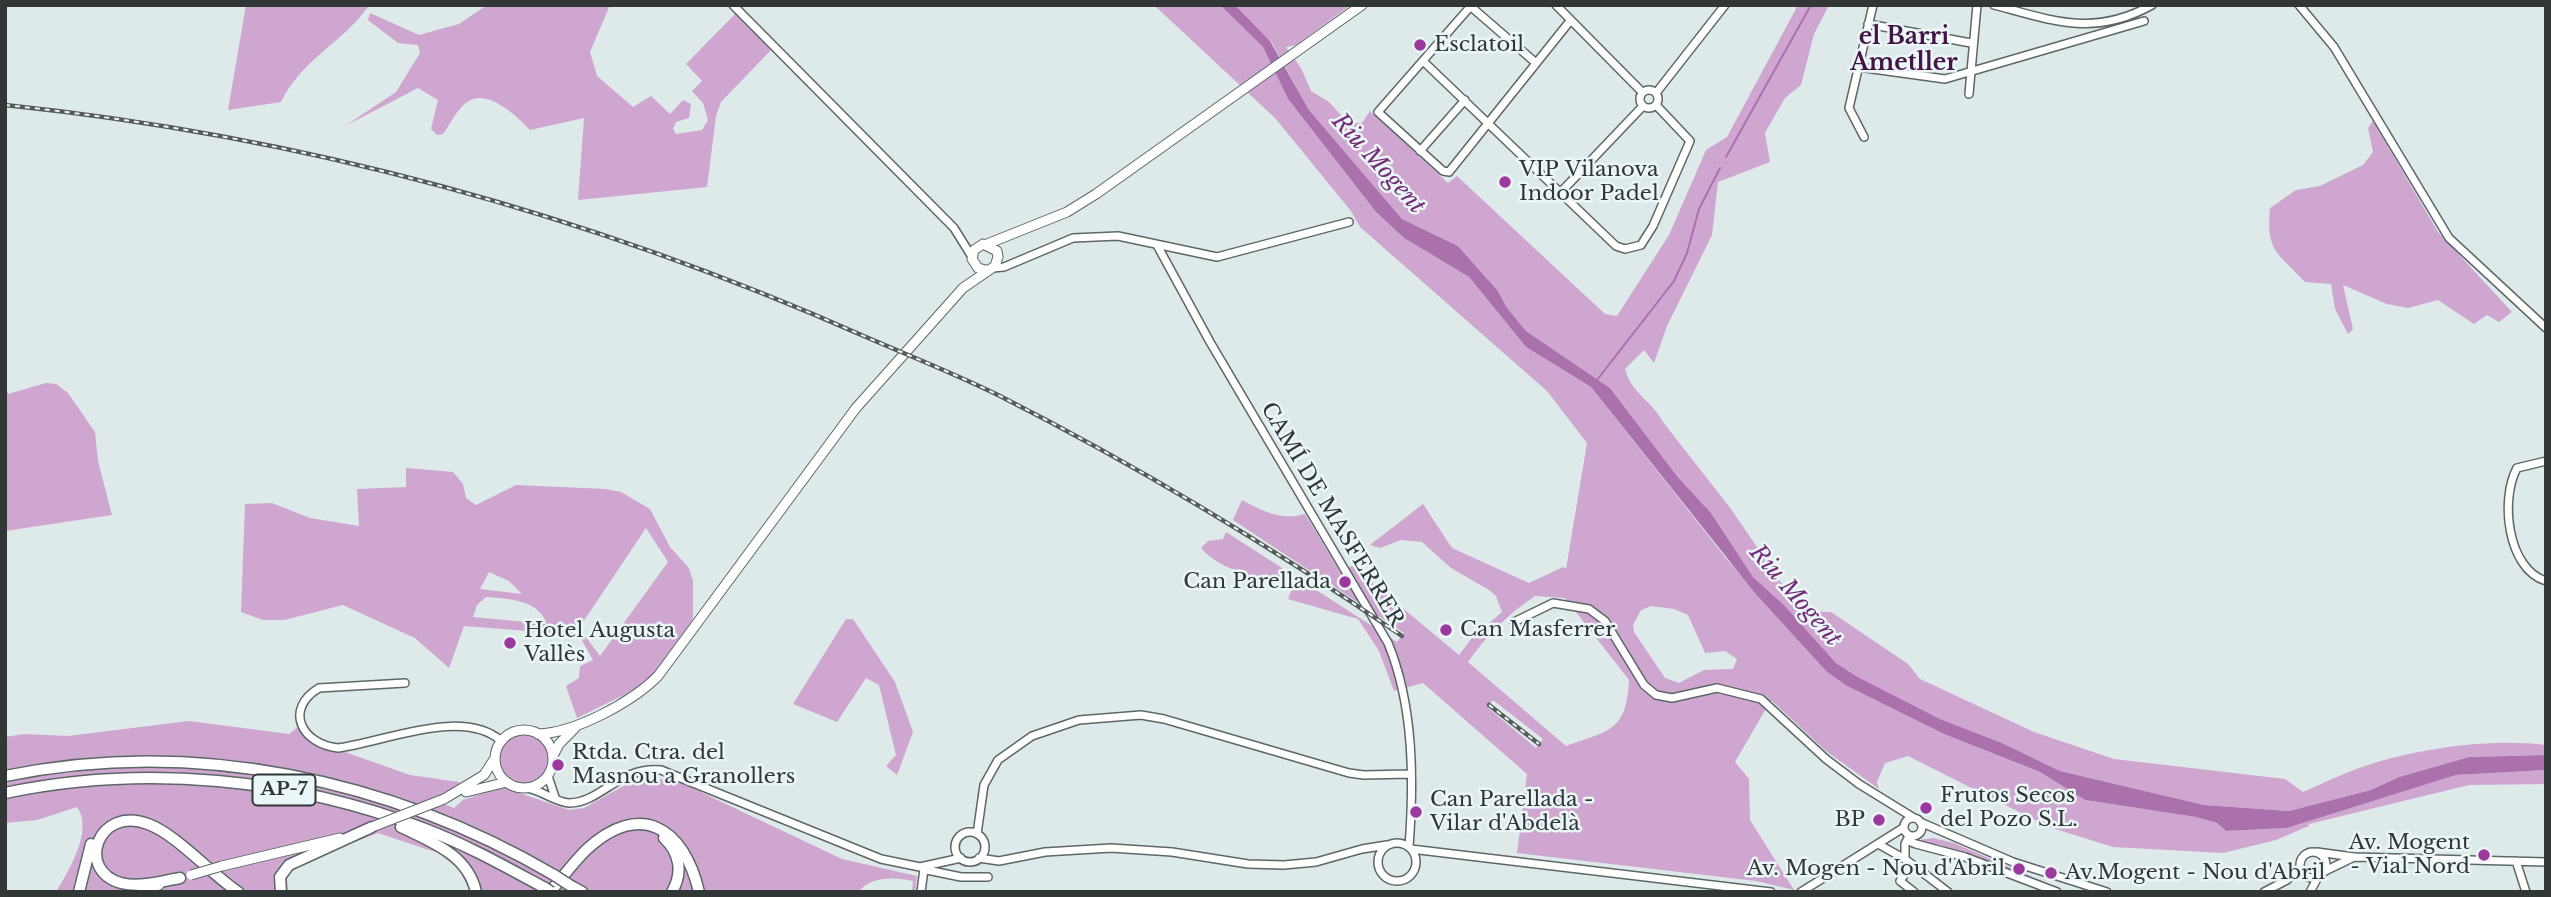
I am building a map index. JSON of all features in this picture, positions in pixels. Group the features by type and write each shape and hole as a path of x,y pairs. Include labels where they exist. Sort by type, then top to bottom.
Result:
{"highway":[{"name":"AP-7","path":"5,776 74,766 130,762 213,764 286,774 360,790 429,813 499,844 582,892"},
{"name":"AP-7","path":"5,793 79,781 184,779 260,786 358,807 442,837 549,891"},
{"path":"358,807 452,854 471,876 476,892"},
{"path":"79,892 94,837 104,823 126,815 143,817 163,826 219,873 248,892"},
{"path":"186,876 128,884 112,879 98,863 97,846 101,834 121,821 131,820 156,827 238,892"},
{"path":"549,891 595,843 621,828 642,824 664,830 680,844 692,866 699,892"},
{"path":"281,892 281,877 289,865 372,827"},
{"path":"558,892 601,847 629,832 646,830 665,838 675,853 679,876 672,892"}],"main road":[{"path":"963,288 974,250 1076,206 1362,5"},
{"path":"444,799 484,775 495,758 501,741 521,730 538,734 579,724 633,697 658,676 856,408 963,288 989,269 1009,234"},
{"path":"985,244 998,256"},
{"path":"972,259 978,268 989,269"},
{"path":"141,892 186,876 306,847 372,827 491,784 507,782 527,788 548,776 552,756 559,744 579,724"},
{"path":"538,734 547,742 552,756"},
{"path":"495,758 498,771 507,782"}],"street":[{"path":"733,5 962,237 972,259"},
{"path":"1556,5 1642,92"},
{"path":"1423,61 1616,246 1625,249 1641,245 1653,226 1690,141 1656,105 1656,93 1725,5"},
{"path":"1864,137 1849,108 1873,5"},
{"path":"1969,93 1971,43 1977,5"},
{"path":"1994,5 2056,22 2087,25 2122,20 2152,5"},
{"path":"2299,5 2334,47 2449,238 2546,328"},
{"path":"1536,63 1470,6 1378,112 1443,171 1449,172 1570,21"},
{"path":"1858,67 1945,79 2144,21"},
{"path":"1868,24 1971,43"},
{"path":"1642,92 1647,90 1656,93"},
{"path":"1642,92 1640,99 1643,106"},
{"path":"1420,151 1465,100"},
{"path":"1643,106 1651,108 1656,105"},
{"path":"1561,192 1643,106"},
{"path":"989,269 1012,263 1073,238 1118,236 1217,257 1349,222"},
{"path":"962,237 985,244"},
{"name":"CAMÍ DE MASFERRER","path":"1157,245 1210,342 1388,643 1405,696 1410,848"},
{"path":"998,256 1012,263"},
{"path":"2546,461 2517,468 2509,496 2510,528 2519,556 2537,578 2546,581"},
{"path":"1514,622 1553,603 1589,609 1605,621 1644,685 1656,695 1684,697 1717,688 1751,694 1761,699 1826,759 1933,830 2046,874 2107,892"},
{"path":"405,683 336,684 319,688 304,705 301,722 305,733 324,746 338,748 445,727 471,726 492,734 501,741"},
{"path":"977,834 989,772 1003,755 1052,727 1100,717 1140,715 1164,719 1349,773 1409,774"},
{"path":"527,788 576,802 628,774 646,770 666,771 863,853 972,878 988,877"},
{"path":"548,776 555,798"},
{"path":"1896,806 1911,842 2042,884 2057,892"},
{"path":"925,867 944,861 959,836 967,832 979,815"},
{"path":"1914,892 1900,881 1908,862 1905,844 1917,820"},
{"path":"1909,832 1917,820"},
{"name":"CAMÍ DE MASFERRER","path":"1400,843 1409,824"},
{"path":"1801,892 1882,843 1909,832 1933,830"},
{"path":"967,832 977,834 992,854 1006,860"},
{"path":"979,858 984,850 983,841"},
{"path":"925,867 961,858 970,862 979,858 1006,860 1045,852 1111,848 1172,852 1237,863 1284,865 1316,862 1350,851 1400,843 1410,848 1771,892"},
{"path":"1882,843 1948,892"},
{"path":"955,845 961,858"},
{"path":"1378,861 1387,845"},
{"path":"1399,881 1413,872 1416,860 1410,848"},
{"path":"1416,860 1432,850"},
{"path":"1350,851 1368,852 1378,861 1381,874 1399,881"},
{"path":"2317,852 2325,860 2325,871"},
{"path":"2287,880 2300,867 2305,854 2317,852 2354,857 2546,862"},
{"path":"2309,892 2325,871 2354,857"},
{"path":"2516,861 2526,892"},
{"path":"970,862 972,878"},
{"path":"921,892 925,867"},
{"path":"2300,867 2309,892"},
{"path":"2042,884 2046,874"},
{"path":"2264,892 2287,880 2305,875 2318,877"},
{"path":"1399,881 1401,892"},
{"path":"1808,892 1816,883"},
{"path":"1709,885 1737,892"}],"shaded area":[{"path":"246,5 368,7 300,74 281,102 228,110"},
{"path":"487,5 610,5 590,52 597,76 633,107 651,96 670,114 683,100 691,104 689,118 676,122 673,129 676,134 702,130 708,120 703,103 692,91 702,81 686,64 736,13 771,50 721,102 716,116 707,187 578,200 584,118 530,130 502,106 484,98 467,102 443,134 437,135 431,129 438,100 418,88 345,126 396,92 420,53 418,45 398,43 368,20 370,13 419,35 459,24"},
{"path":"1154,5 1220,5 1263,47 1288,99 1376,212 1404,238 1469,277 1526,347 1591,387 1725,557 1827,672 1847,686 1944,734 2040,772 2085,800 2196,817 2217,823 2226,831 2287,828 2456,775 2546,770 2546,784 2469,785 2309,824 2276,840 2223,853 2113,847 2049,827 1908,756 1885,763 1877,782 1879,789 1826,751 1771,700 1735,762 1749,779 1750,820 1794,890 1756,881 1517,853 1527,774 1423,683 1394,691 1379,651 1358,619 1288,599 1292,588 1231,569 1201,548 1208,541 1223,539 1226,532 1397,642 1404,633 1233,520 1242,500 1280,516 1305,514 1340,572 1352,566 1459,655 1472,638 1502,612 1496,596 1451,568 1422,542 1401,540 1380,548 1370,545 1423,504 1452,548 1529,583 1563,567 1566,569 1587,443 1547,391 1360,227 1351,211 1275,118","holes":["1535,596 1565,598 1629,680 1624,710 1613,726 1566,746 1468,662 1498,626","1651,606 1674,609 1688,615 1705,653 1725,651 1737,659 1733,669 1704,670 1679,683 1665,678 1634,632 1633,625 1641,610","1493,700 1543,739 1536,748 1488,708"]},
{"path":"1220,5 1235,5 1270,41 1309,110 1402,219 1458,246 1498,291 1507,308 1526,331 1610,388 1677,476 1711,513 1753,577 1784,605 1836,663 1856,676 1940,719 2002,743 2060,771 2204,805 2289,811 2371,790 2399,777 2469,757 2546,755 2546,770 2456,775 2287,828 2226,831 2217,823 2196,817 2085,800 2040,772 1944,734 1847,686 1827,672 1755,593 1591,387 1526,347 1469,277 1404,238 1376,212 1288,99 1263,47"},
{"path":"1235,5 1351,5 1296,45 1286,47 1301,68 1311,91 1329,102 1348,123 1362,123 1370,111 1448,183 1457,176 1605,314 1617,316 1669,235 1706,150 1727,137 1798,5 1829,5 1814,34 1801,85 1785,98 1765,133 1770,162 1718,182 1712,235 1667,326 1654,363 1644,350 1625,369 1637,391 1731,509 1795,603 1807,611 1831,612 1908,664 1920,679 2034,732 2114,759 2285,779 2303,792 2368,765 2433,749 2525,743 2546,745 2546,755 2469,757 2399,777 2371,790 2289,811 2204,805 2060,771 2002,743 1940,719 1856,676 1836,663 1784,605 1753,577 1711,513 1677,476 1610,388 1526,331 1507,308 1498,291 1458,246 1402,219 1309,110 1272,43"},
{"path":"2373,121 2438,232 2512,312 2499,322 2487,315 2474,324 2438,300 2408,308 2387,304 2343,285 2353,329 2348,334 2335,309 2331,284 2305,282 2276,250 2270,234 2270,208 2296,190 2320,186 2363,165 2373,152 2368,128"},
{"path":"46,383 56,384 68,393 95,432 98,461 112,515 5,531 5,385 8,394"},
{"path":"406,468 453,472 463,484 466,498 476,505 516,485 621,492 650,509 670,547 689,568 693,581 693,619 656,671 634,690 577,718 566,686 579,678 580,666 593,660 579,635 464,626 449,668 415,638 343,605 284,620 263,620 241,612 245,504 272,503 310,518 359,526 357,489 406,487","holes":["646,528 668,562 600,656 579,628","489,572 509,581 522,594 480,589","486,597 521,602 537,610 547,624 473,617 477,605"]},
{"path":"846,619 853,619 895,682 913,732 897,775 886,766 896,755 879,685 866,678 837,722 793,704"},
{"path":"189,721 289,734 298,727 342,751 410,775 459,782 459,785 432,799 454,808 463,800 502,787 569,810 584,808 627,784 671,778 842,859 917,876 915,892 912,892 913,881 891,879 876,880 859,892 470,892 459,869 438,853 378,833 299,863 287,877 288,892 56,892 67,874 81,839 81,816 77,807 37,820 5,823 5,737 24,734 68,736"},
{"path":"524,735 541,743 549,760 541,777 524,785 507,777 499,760 507,743"},
{"path":"1933,838 1954,843 2032,877 2026,878 1941,845 1913,841"}],"waterway":[{"path":"1726,157 1811,5"},
{"path":"1597,380 1674,281 1687,253 1699,209 1720,168"}],"railway":[{"path":"5,105 227,137 336,160 445,187 658,254 763,294 998,395 1102,450 1204,509 1402,636"},
{"path":"1489,705 1539,744"}],"place":[{"name":"Esclatoil","path":"1420,45"},
{"name":"VIP Vilanova Indoor Padel","path":"1505,182"},
{"name":"Can Parellada","path":"1345,582"},
{"name":"Can Masferrer","path":"1446,630"},
{"name":"Hotel Augusta Vallès","path":"510,643"},
{"name":"Rtda. Ctra. del Masnou a Granollers","path":"558,765"},
{"name":"Frutos Secos del Pozo S.L.","path":"1926,808"},
{"name":"Can Parellada - Vilar d'Abdelà","path":"1416,812"},
{"name":"BP","path":"1879,820"},
{"name":"Av. Mogent - Vial Nord","path":"2484,855"},
{"name":"Av. Mogen - Nou d'Abril","path":"2019,869"},
{"name":"Av.Mogent - Nou d'Abril","path":"2051,873"}],"district":[{"name":"el Barri Ametller","path":"1904,51"}],"water label":[{"name":"Riu Mogent","path":"1378,164"},
{"name":"Riu Mogent","path":"1795,596"}]}
